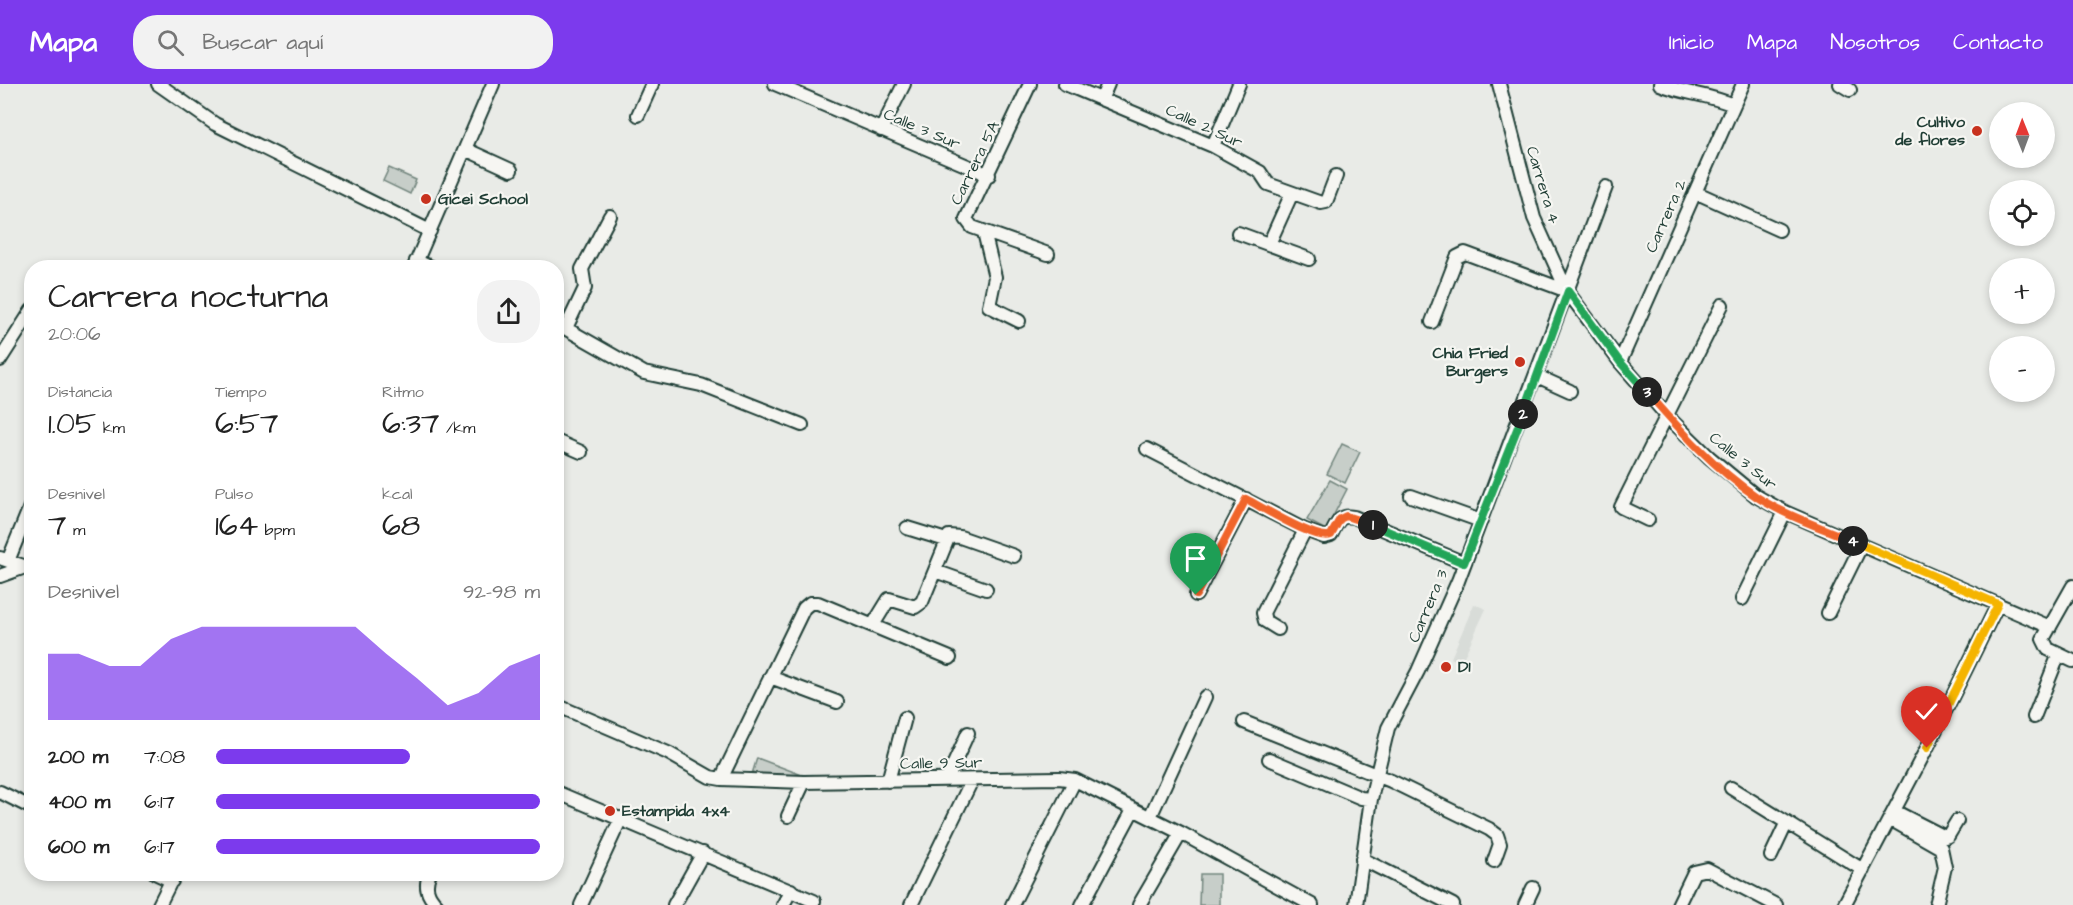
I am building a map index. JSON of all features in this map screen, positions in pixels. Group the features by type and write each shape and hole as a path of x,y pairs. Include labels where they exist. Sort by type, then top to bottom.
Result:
{"street":[{"path":"158,84 226,129 430,231"},
{"path":"417,260 493,84"},
{"path":"638,115 652,84"},
{"name":"Calle 3 Sur","path":"775,84 989,175"},
{"path":"881,130 904,84"},
{"name":"Carrera 5A","path":"984,232 968,224 966,219 989,175 1030,84"},
{"name":"Calle 2 Sur","path":"1065,84 1213,146 1260,172 1268,184 1324,204 1336,176"},
{"path":"1102,99 1108,84"},
{"path":"1213,146 1239,84"},
{"name":"Carrera 4","path":"1499,84 1534,219 1568,291"},
{"path":"1660,84 1681,92 1695,92 1733,105"},
{"name":"Carrera 2","path":"1620,362 1743,84"},
{"path":"465,149 511,170"},
{"name":"Carrera 3","path":"1356,905 1371,800 1388,728 1421,663 1481,521 1606,187"},
{"path":"1695,192 1779,230"},
{"path":"1269,244 1292,193"},
{"path":"564,320 585,288 582,269 610,216"},
{"path":"984,232 1047,254"},
{"path":"984,232 995,277 989,306 1019,321"},
{"path":"1238,232 1310,259"},
{"path":"1432,322 1457,257 1465,253 1568,291"},
{"name":"Calle 3 Sur","path":"1568,291 1620,362 1668,417 1709,457 1756,496 1785,512 2050,627"},
{"path":"1648,520 1621,507 1722,305"},
{"path":"0,360 24,322"},
{"path":"564,327 644,373 701,385 802,425"},
{"path":"1537,376 1570,391"},
{"path":"564,445 581,452"},
{"path":"1147,449 1305,530 1328,537 1340,519 1346,516 1353,517 1464,563"},
{"path":"1411,496 1481,521"},
{"path":"1196,595 1246,499"},
{"path":"1742,599 1785,512"},
{"path":"24,519 4,560 24,567"},
{"path":"907,528 946,540"},
{"path":"1278,629 1265,621 1263,613 1305,530"},
{"path":"873,625 889,599 919,606 946,540 950,536 960,537 1014,556"},
{"path":"1828,613 1862,544"},
{"path":"0,576 24,569"},
{"path":"935,571 986,589"},
{"path":"2073,586 2068,610 2050,627 2043,639 2043,645 2073,661"},
{"path":"721,779 804,608 810,603 818,603 950,658"},
{"path":"1844,905 1998,604"},
{"path":"2034,717 2059,654"},
{"path":"770,677 837,702"},
{"path":"1150,818 1205,697"},
{"name":"Calle 9 Sur","path":"564,708 668,753 710,777 721,779 804,782 1059,778 1075,780 1181,833 1312,905"},
{"path":"888,781 905,718"},
{"path":"1244,722 1377,776 1494,832 1500,844 1494,861"},
{"path":"947,779 969,733"},
{"path":"1269,759 1361,798 1371,800"},
{"path":"911,905 972,780"},
{"path":"1012,905 1075,780"},
{"path":"788,816 804,782"},
{"path":"1731,788 1863,870"},
{"path":"0,792 24,804"},
{"path":"564,795 814,901"},
{"path":"1082,905 1133,810"},
{"path":"1892,815 1945,837 1948,837 1957,822"},
{"path":"1892,815 1941,848 1945,867 1936,905"},
{"path":"581,905 621,818"},
{"path":"1771,856 1786,824"},
{"path":"1139,905 1181,833"},
{"path":"674,905 703,853"},
{"path":"1362,859 1453,905"},
{"path":"1678,905 1694,872 1707,869 1776,905"},
{"path":"159,905 172,881"},
{"path":"428,881 426,888 430,898 437,905"},
{"path":"1525,905 1533,888"},
{"path":"783,905 791,890"}],"shaded area":[{"path":"389,168 416,180 410,194 383,181"},
{"path":"1342,444 1360,452 1345,483 1327,474"},
{"path":"1330,480 1347,489 1326,530 1307,520"},
{"path":"1474,604 1486,609 1461,663 1451,658"},
{"path":"757,758 802,775 752,774"},
{"path":"1200,874 1219,874 1219,905 1199,905"}],"place":[{"name":"Cultivo de flores","path":"1977,131"},
{"name":"Gicei School","path":"426,199"},
{"name":"Chia Fried Burgers","path":"1520,362"},
{"name":"D1","path":"1446,667"},
{"name":"Estampida 4x4","path":"610,811"}],"route":[{"path":"1196,595 1246,499 1305,530 1324,537 1331,535 1340,519 1346,516 1353,517 1464,563 1568,291 1620,362 1668,417 1709,457 1756,496 1785,512 1998,604 1927,748"}]}
